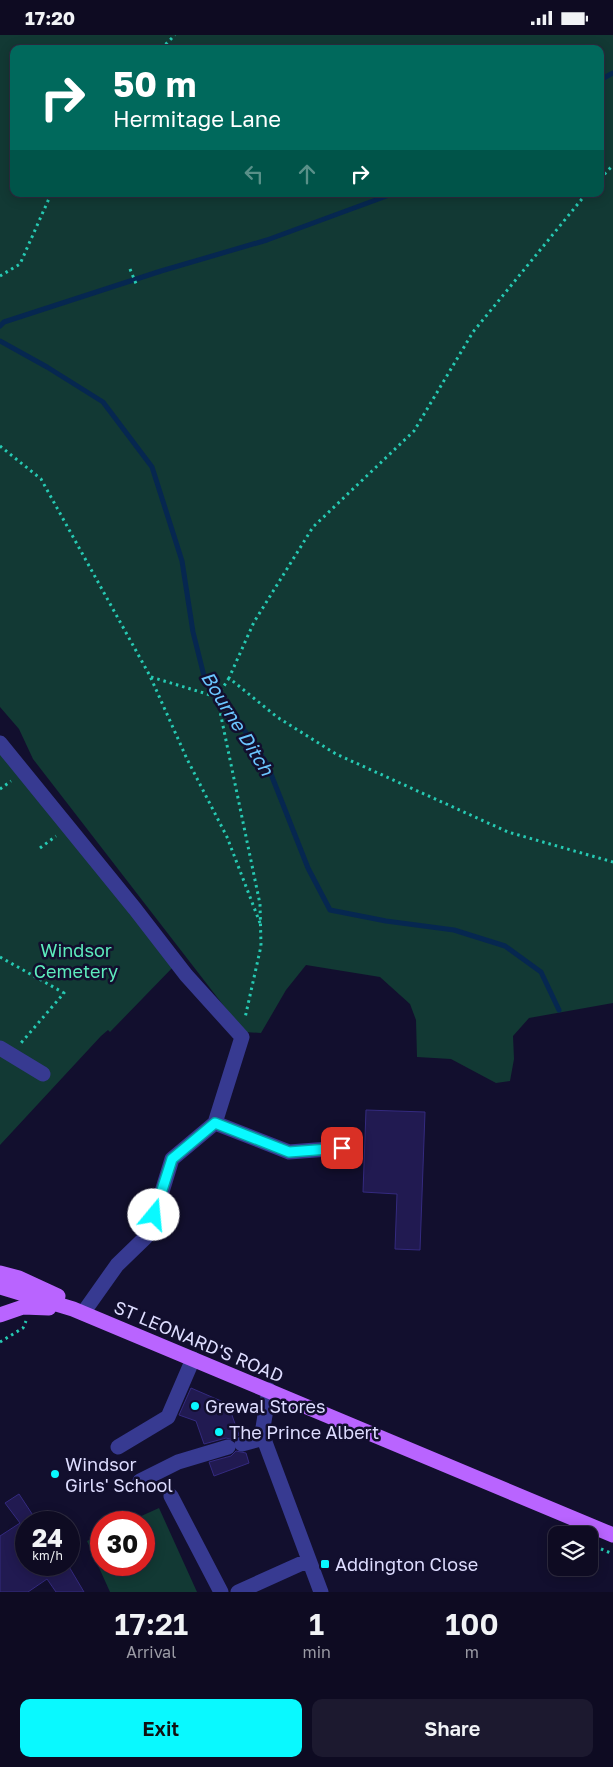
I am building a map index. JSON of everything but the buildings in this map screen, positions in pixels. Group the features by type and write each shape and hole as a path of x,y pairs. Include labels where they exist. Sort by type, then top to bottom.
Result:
{"main road":[{"name":"ST LEONARD'S ROAD","path":"0,1273 17,1285 57,1295 78,1311 613,1535"},
{"path":"0,1285 17,1285"},
{"path":"0,1296 17,1285"},
{"path":"0,1315 36,1306 78,1311"}],"street":[{"path":"0,743 186,975 242,1037 215,1123 172,1159 149,1234 117,1265 78,1311"},
{"path":"5,1051 43,1074"},
{"path":"215,1123 289,1152 342,1148"},
{"path":"118,1447 168,1417 194,1359"},
{"path":"269,1390 262,1434 321,1592"},
{"path":"140,1481 178,1462 264,1438"},
{"path":"171,1496 221,1592"},
{"path":"238,1592 309,1560"}],"path":[{"path":"166,45 175,35"},
{"path":"604,175 613,165"},
{"path":"0,276 20,264 50,197"},
{"path":"242,1037 261,946 260,904 217,697 229,678 254,622 312,527 414,431 473,332 584,197"},
{"path":"130,269 137,286"},
{"path":"0,446 41,479 150,677 187,759 227,837 260,923"},
{"path":"150,677 217,697"},
{"path":"229,678 277,717 336,754 508,831 613,862"},
{"path":"40,848 68,827"},
{"path":"0,957 64,993 5,1051"},
{"path":"598,1548 613,1554"}],"green space":[{"path":"0,35 613,35 613,1003 529,1018 513,1036 514,1059 510,1081 496,1083 451,1059 417,1057 416,1020 410,1004 380,977 306,965 286,990 261,1033 244,1032 33,759 19,729 0,707"},
{"name":"Windsor Cemetery","path":"0,745 175,965 110,1032 108,1030 101,1036 0,1145"},
{"path":"159,1508 197,1592 110,1592 103,1576 155,1576 155,1511 152,1511"}],"waterway":[{"path":"604,78 613,73"},
{"path":"0,326 4,322 161,271 267,240 384,197"},
{"name":"Bourne Ditch","path":"0,341 47,367 103,402 152,467 182,561 193,632 204,676 224,700 267,764 308,868 330,910 386,921 454,930 505,946 541,972 559,1010"}],"place":[{"name":"Grewal Stores","path":"195,1406"},
{"name":"The Prince Albert","path":"219,1432"},
{"name":"Windsor Girls' School","path":"55,1474"},
{"name":"Addington Close","path":"325,1564"}],"route":[{"path":"154,1215 172,1159 215,1123 289,1152 342,1148"}]}
